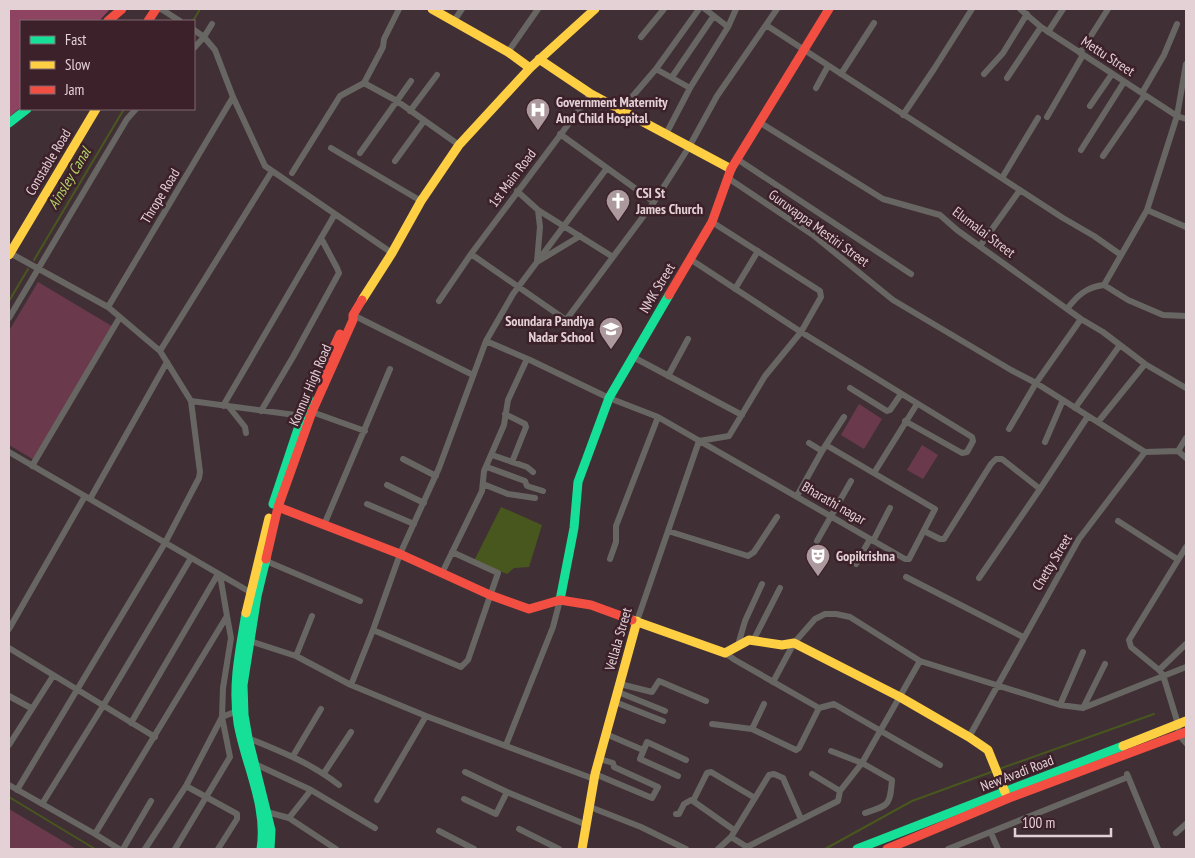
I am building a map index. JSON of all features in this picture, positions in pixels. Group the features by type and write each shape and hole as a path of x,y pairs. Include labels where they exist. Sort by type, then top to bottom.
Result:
{"main road":[{"path":"109,20 122,9"},
{"path":"149,20 156,9"},
{"path":"432,9 508,52 530,68"},
{"name":"Konnur High Road","path":"270,849 271,830 248,738 244,715 243,685 257,596 278,507 312,412 353,320 353,316 421,201 459,145 539,59 595,9"},
{"name":"NMK Street","path":"560,600 574,528 578,482 609,398 712,222 737,159 829,9"},
{"path":"539,59 591,94 689,147 730,174"},
{"path":"9,123 26,110"},
{"name":"Constable Road","path":"9,254 95,110"},
{"path":"261,849 263,836 261,814 240,732 235,696 236,670 250,592 277,488 303,416 348,318 353,316"},
{"path":"278,507 400,554 490,595 530,609 560,600 591,605 725,653 744,642 753,641 782,645 794,643 900,697 988,750 1006,792"},
{"name":"Vellala Street","path":"582,849 588,825 594,776 637,621"},
{"name":"New Avadi Road","path":"859,849 1182,723"},
{"name":"New Avadi Road","path":"887,849 1009,798 1183,733"}],"street":[{"path":"161,9 178,20"},
{"path":"292,173 340,96 364,83 400,9"},
{"path":"454,21 462,9"},
{"path":"508,52 538,9"},
{"path":"640,37 664,9"},
{"path":"620,111 656,69 699,9"},
{"path":"705,9 728,27"},
{"path":"666,134 690,88 728,27 736,9"},
{"path":"471,254 566,320 654,202 689,147 717,96 777,9"},
{"path":"903,114 972,9"},
{"path":"1048,32 1063,9"},
{"path":"1047,117 1108,9"},
{"path":"984,74 1003,53 1025,11"},
{"name":"Mettu Street","path":"1025,11 1048,32 1177,116 1186,119"},
{"path":"672,77 714,17"},
{"path":"841,74 874,23"},
{"path":"195,47 212,24"},
{"path":"1103,156 1144,94 1177,24"},
{"path":"766,25 1121,255"},
{"path":"1007,78 1041,27"},
{"path":"195,31 204,37 215,50 233,97 265,166 392,252"},
{"path":"1104,286 1147,210 1177,116 1186,64"},
{"path":"816,88 828,66"},
{"path":"656,69 690,88"},
{"path":"1090,106 1112,74"},
{"path":"410,111 437,75"},
{"path":"360,153 411,81"},
{"path":"1081,150 1124,82"},
{"path":"364,83 397,101 459,145"},
{"name":"1st Main Road","path":"439,301 517,191 591,94"},
{"name":"Thrope Road","path":"108,307 233,97"},
{"path":"9,318 127,119 135,110"},
{"path":"1002,178 1038,118"},
{"path":"395,161 424,121"},
{"name":"Elumalai Street","path":"759,122 883,200 940,215 957,230 1081,319 1146,364 1186,388"},
{"path":"560,134 654,202"},
{"path":"331,148 421,201"},
{"path":"737,159 910,274"},
{"path":"351,684 373,630 400,554 436,476 486,341 518,288 607,168"},
{"path":"160,351 272,171"},
{"name":"Guruvappa Mestiri Street","path":"730,174 813,235 893,300 1036,383 1145,452"},
{"path":"980,246 1020,190"},
{"path":"517,191 538,210 613,257"},
{"path":"537,262 540,227 538,210"},
{"path":"1147,210 1186,227"},
{"path":"226,406 335,214"},
{"path":"699,441 728,436 765,376 801,332 821,297 820,291 712,222"},
{"path":"537,262 580,236"},
{"path":"261,410 293,357 339,273 321,238"},
{"path":"736,289 758,251"},
{"path":"9,254 108,307 160,351 191,401 200,475 165,543 17,790"},
{"path":"690,260 801,332 972,437 974,441 967,452 962,453 905,421"},
{"path":"1067,309 1074,299 1086,289 1104,286 1128,300 1163,315 1186,316"},
{"path":"353,316 473,375"},
{"path":"32,466 120,317"},
{"path":"1009,430 1036,383 1081,319"},
{"path":"668,376 688,339"},
{"name":"Bharathi nagar","path":"486,341 609,398 658,418 907,559 911,557 935,511 934,508 874,472"},
{"path":"1075,408 1120,345"},
{"path":"633,357 742,415"},
{"path":"442,573 482,491 486,466 504,425 511,392 527,359"},
{"path":"9,629 167,362"},
{"path":"1098,422 1146,364"},
{"path":"324,525 390,369"},
{"path":"850,388 887,411 890,410 901,394"},
{"path":"1045,442 1063,400"},
{"path":"191,401 303,416"},
{"path":"826,445 874,472 916,404"},
{"path":"226,406 245,427 246,432"},
{"path":"312,412 365,431"},
{"path":"505,414 526,426 512,462"},
{"path":"979,578 1088,416"},
{"path":"797,496 822,451 844,417"},
{"path":"610,559 616,542 616,526 658,418"},
{"path":"1178,451 1186,438"},
{"name":"Vellala Street","path":"637,621 699,441"},
{"path":"809,442 822,451"},
{"path":"1145,452 1178,451 1186,458"},
{"path":"9,452 250,592"},
{"name":"Chetty Street","path":"969,737 1079,539 1145,452"},
{"path":"492,454 527,467 533,472"},
{"path":"403,459 436,476"},
{"path":"924,532 940,539 944,538 996,459 1002,459 1040,489"},
{"path":"486,466 525,481 527,486 544,491"},
{"path":"817,541 851,481"},
{"path":"483,484 508,494 535,498"},
{"path":"387,485 424,503"},
{"path":"367,504 414,524"},
{"path":"856,564 890,508"},
{"path":"668,531 748,556 754,552 777,517"},
{"path":"1118,521 1178,559"},
{"path":"1186,547 1129,640 1131,647 1161,673 1182,723 1186,743"},
{"path":"373,630 461,667 468,660 498,573 452,552"},
{"path":"42,804 191,558"},
{"path":"266,561 360,600"},
{"path":"176,849 230,757 222,717 223,688 231,638 219,574"},
{"path":"131,723 219,574"},
{"path":"906,577 1023,637"},
{"path":"738,645 745,621 762,584"},
{"path":"753,641 780,588"},
{"path":"506,745 553,627 560,600"},
{"path":"773,682 794,643 815,619 825,614 850,617 920,661 997,686 1060,704 1083,708 1161,673 1186,667"},
{"path":"95,834 227,616"},
{"path":"296,656 312,616"},
{"path":"250,641 296,656 351,684 426,716 651,798 658,787 600,759"},
{"path":"1161,673 1186,644"},
{"path":"9,648 155,737"},
{"path":"1060,704 1083,652"},
{"path":"725,653 819,708 834,704 940,765"},
{"path":"731,837 747,848 838,801 840,791 862,763 920,661"},
{"path":"1083,708 1104,664"},
{"path":"9,745 53,676"},
{"path":"619,688 652,692 659,681 706,701"},
{"path":"619,688 666,711"},
{"path":"9,696 31,708"},
{"path":"615,702 663,721"},
{"path":"752,729 764,704"},
{"path":"293,756 321,708"},
{"path":"712,724 752,729 796,750 799,748 819,708"},
{"path":"145,849 186,786 222,717 237,711"},
{"path":"377,800 426,716"},
{"path":"324,774 351,732"},
{"path":"606,734 643,750"},
{"path":"248,738 293,756 339,785"},
{"path":"678,776 640,759 647,742 686,760"},
{"path":"831,751 862,763 892,780 891,798 888,803 865,813"},
{"path":"256,764 311,790 375,828"},
{"path":"465,772 507,792 588,825"},
{"path":"693,801 708,773 711,772 755,798"},
{"path":"718,849 731,837 769,776 774,774 783,778 801,819"},
{"path":"812,774 840,791"},
{"path":"948,849 991,833 1128,775 1158,849"},
{"path":"9,785 119,849"},
{"path":"186,786 237,814 237,819 218,849"},
{"path":"289,818 311,790"},
{"path":"464,799 496,814 507,792"},
{"path":"676,814 679,814 684,804 691,800 734,830"},
{"path":"123,849 151,801"},
{"path":"590,807 641,827 686,849"},
{"path":"267,812 289,818 336,849"},
{"path":"1176,833 1186,824"},
{"path":"519,829 560,849"},
{"path":"439,831 474,849"},
{"path":"991,833 998,849"}],"shaded area":[{"path":"9,9 110,9 100,20 20,20 20,108 9,117"},
{"path":"38,282 115,328 36,461 9,445 9,331"},
{"path":"859,404 882,419 864,449 841,435"},
{"path":"922,445 938,455 923,479 907,470"},
{"path":"501,507 542,525 529,567 514,568 507,574 474,561"},
{"path":"9,809 76,849 9,849"}],"waterway":[{"name":"Ainsley Canal","path":"194,20 200,9"},
{"name":"Ainsley Canal","path":"34,260 123,110"},
{"name":"Ainsley Canal","path":"9,301 28,269"},
{"path":"999,769 1154,714"},
{"path":"825,849 912,801 994,771"},
{"path":"9,797 95,849"}],"traffic: fast":[{"path":"9,123 26,110"},
{"path":"560,600 574,528 578,482 609,398 669,295"},
{"path":"273,504 299,426 310,400"},
{"path":"266,559 257,596 243,685 244,715 248,738 271,830 270,849"},
{"path":"246,613 236,681 236,709 241,738 259,801 262,833 261,849"},
{"path":"857,849 1123,746"}],"traffic: slow":[{"path":"432,9 508,52 530,68"},
{"path":"362,300 392,253 421,201 459,145 530,68 595,9"},
{"path":"539,59 591,94 731,169"},
{"path":"9,255 95,110"},
{"path":"246,613 269,518"},
{"path":"632,620 725,653 749,640 782,645 794,643 900,697 988,750 1005,792"},
{"path":"582,849 595,774 637,621"},
{"path":"1123,746 1186,721"}],"traffic: jam":[{"path":"109,20 122,9"},
{"path":"149,20 156,9"},
{"path":"669,295 712,222 731,169 829,9"},
{"path":"266,559 278,507 312,412 353,320 353,315 362,300"},
{"path":"320,377 340,334"},
{"path":"278,507 400,554 490,595 529,609 560,600 591,605 632,620"},
{"path":"887,849 1009,798 1186,732"}],"place":[{"name":"Government Maternity And Child Hospital","path":"538,131"},
{"name":"CSI St James Church","path":"618,222"},
{"name":"Soundara Pandiya Nadar School","path":"611,350"},
{"name":"Gopikrishna","path":"818,577"}]}
